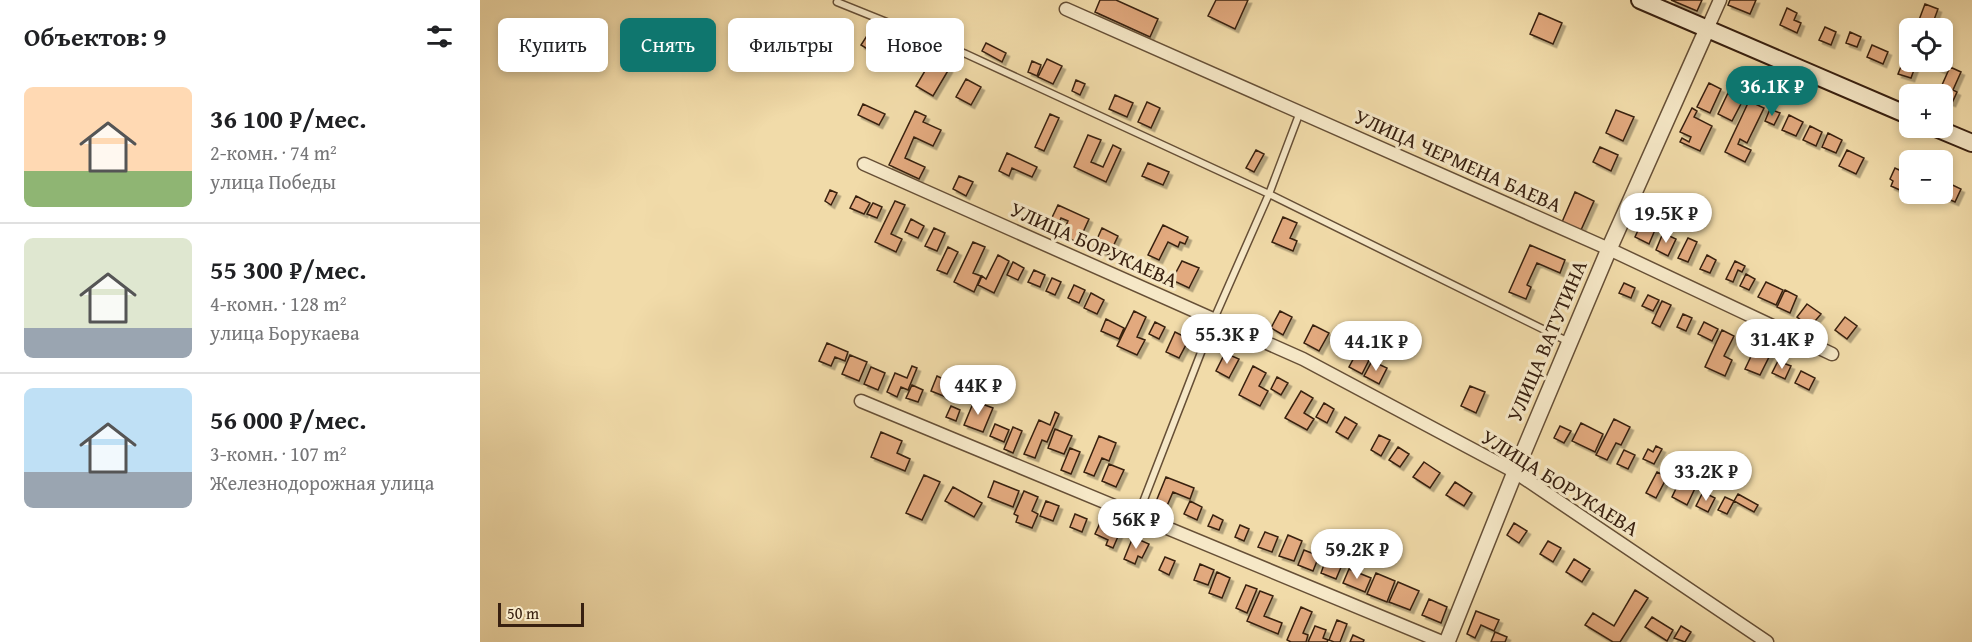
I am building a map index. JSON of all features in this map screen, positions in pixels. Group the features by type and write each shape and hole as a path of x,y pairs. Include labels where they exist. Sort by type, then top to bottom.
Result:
{"main road":[{"path":"1640,0 1708,27 1899,111"},
{"path":"1953,135 1972,143"}],"street":[{"path":"1708,27 1720,0"},
{"name":"УЛИЦА ЧЕРМЕНА БАЕВА","path":"1066,9 1609,249 1832,354"},
{"name":"УЛИЦА ВАТУТИНА","path":"1447,642 1515,472 1609,249 1708,27"},
{"name":"УЛИЦА БОРУКАЕВА","path":"864,165 1304,359 1515,472 1767,642"},
{"path":"861,401 1442,642"}],"lane":[{"path":"837,2 966,54 1269,195 1570,342"},
{"path":"1138,515 1214,319 1269,195 1300,112"}],"building":[{"path":"1100,0 1116,0 1158,19 1150,37 1095,12"},
{"path":"1216,0 1248,0 1235,29 1208,16"},
{"path":"1671,0 1702,0 1697,11"},
{"path":"1730,0 1756,0 1750,14 1728,5"},
{"path":"1925,4 1938,9 1935,18 1920,18"},
{"path":"1787,8 1797,13 1794,20 1801,23 1797,33 1780,25"},
{"path":"1539,13 1562,23 1553,44 1530,34"},
{"path":"1825,27 1836,32 1831,45 1819,40"},
{"path":"1850,32 1861,37 1857,47 1846,43"},
{"path":"866,37 866,48 861,45"},
{"path":"986,43 1006,53 1002,62 982,51"},
{"path":"1872,45 1888,52 1883,64 1867,57"},
{"path":"1047,59 1062,66 1053,84 1038,77"},
{"path":"1032,61 1041,65 1037,76 1028,72"},
{"path":"1953,68 1961,72 1953,90 1953,84 1942,84 1948,72 1953,72"},
{"path":"924,72 947,72 933,96 916,86"},
{"path":"1899,72 1913,72 1911,78 1898,74"},
{"path":"966,79 981,87 971,105 956,97"},
{"path":"1076,80 1085,84 1080,95 1072,91"},
{"path":"1709,83 1721,89 1710,113 1697,107"},
{"path":"1728,93 1743,100 1732,121 1718,114"},
{"path":"1115,95 1133,103 1127,117 1109,109"},
{"path":"1749,101 1764,108 1747,143 1740,139 1738,144 1751,150 1745,162 1725,152"},
{"path":"1147,102 1160,108 1151,128 1138,122"},
{"path":"863,104 885,114 879,125 858,115"},
{"path":"1692,108 1697,111 1694,117 1712,126 1700,151 1680,142 1682,138 1689,142 1691,137 1680,132"},
{"path":"1770,109 1780,113 1774,125 1765,121"},
{"path":"1616,110 1634,117 1623,141 1606,133"},
{"path":"915,111 926,116 923,122 941,130 933,146 914,137 905,158 925,167 919,179 889,165"},
{"path":"1050,114 1059,118 1044,151 1035,147"},
{"path":"1789,115 1803,122 1796,136 1782,130"},
{"path":"1810,126 1822,132 1816,146 1803,140"},
{"path":"1828,133 1842,140 1836,153 1822,147"},
{"path":"1088,135 1101,140 1091,162 1103,167 1113,145 1121,149 1106,182 1074,167"},
{"path":"1600,147 1618,155 1611,171 1593,162"},
{"path":"1256,150 1264,154 1254,172 1246,168"},
{"path":"1847,150 1864,158 1856,174 1839,166"},
{"path":"1007,153 1037,167 1032,177 1012,168 1009,176 999,171"},
{"path":"1148,163 1169,172 1163,185 1142,176"},
{"path":"1895,168 1899,170 1899,190 1891,186 1893,181 1890,179"},
{"path":"959,176 973,182 966,196 953,189"},
{"path":"1953,185 1961,189 1955,202 1953,201"},
{"path":"830,190 837,193 831,205 825,201"},
{"path":"1575,192 1594,201 1581,230 1562,222"},
{"path":"856,196 870,203 864,214 850,208"},
{"path":"895,201 905,205 891,234 902,239 896,252 875,242"},
{"path":"873,203 882,207 877,218 867,214"},
{"path":"1058,205 1089,219 1078,243 1062,235 1068,221 1061,218 1055,232 1047,228"},
{"path":"1283,217 1297,223 1290,238 1297,241 1293,251 1272,242"},
{"path":"911,219 924,226 918,238 905,232"},
{"path":"1641,224 1655,230 1649,244 1635,237"},
{"path":"1163,225 1188,237 1185,244 1180,242 1178,247 1168,242 1159,260 1148,255"},
{"path":"934,228 945,233 937,251 925,246"},
{"path":"1102,228 1118,236 1109,255 1093,248"},
{"path":"1663,233 1676,239 1668,256 1656,250"},
{"path":"1688,238 1697,242 1688,262 1678,258"},
{"path":"973,242 985,247 973,273 981,276 974,292 954,282"},
{"path":"1530,245 1565,260 1560,273 1537,263 1527,285 1531,287 1526,299 1509,292"},
{"path":"948,247 958,252 947,274 937,270"},
{"path":"998,255 1009,261 994,293 978,285 982,276 986,279"},
{"path":"1707,255 1716,260 1710,273 1700,269"},
{"path":"1182,261 1199,268 1189,288 1172,280"},
{"path":"1735,261 1745,266 1742,272 1738,270 1733,282 1726,279"},
{"path":"1013,262 1024,268 1018,280 1007,275"},
{"path":"1034,270 1045,275 1040,287 1028,282"},
{"path":"1746,274 1755,279 1749,290 1740,286"},
{"path":"1052,278 1061,282 1055,295 1046,291"},
{"path":"1766,282 1783,290 1776,305 1758,297"},
{"path":"1624,283 1635,288 1631,298 1619,293"},
{"path":"1074,285 1085,290 1079,303 1068,298"},
{"path":"1785,290 1797,296 1790,313 1777,307"},
{"path":"1091,293 1104,300 1097,314 1084,308"},
{"path":"1648,295 1659,300 1653,311 1642,306"},
{"path":"1662,301 1671,305 1660,327 1652,323"},
{"path":"1807,304 1821,314 1810,327 1797,317"},
{"path":"1134,311 1146,317 1137,337 1145,340 1137,355 1117,346"},
{"path":"1280,311 1292,317 1283,335 1271,328"},
{"path":"1683,314 1692,318 1686,331 1677,327"},
{"path":"1845,317 1857,326 1847,339 1835,330"},
{"path":"1106,319 1124,328 1119,339 1101,331"},
{"path":"1155,322 1165,327 1159,339 1149,334"},
{"path":"1704,322 1718,329 1712,341 1698,334"},
{"path":"1313,325 1329,333 1319,351 1304,343"},
{"path":"1722,330 1734,336 1724,356 1732,360 1725,376 1705,367"},
{"path":"1175,332 1189,339 1179,358 1166,352"},
{"path":"827,343 848,352 845,361 835,357 831,366 819,361"},
{"path":"1755,348 1770,355 1760,375 1745,369"},
{"path":"1225,353 1239,359 1229,378 1216,371"},
{"path":"1356,354 1369,360 1362,374 1349,367"},
{"path":"850,355 867,362 859,381 842,374"},
{"path":"1372,361 1387,368 1379,384 1364,376"},
{"path":"1778,361 1791,366 1785,379 1772,373"},
{"path":"912,366 917,368 908,390 901,387 897,397 887,392 895,373 907,378"},
{"path":"1253,366 1266,373 1259,386 1268,391 1260,406 1239,395"},
{"path":"871,367 885,373 878,390 864,384"},
{"path":"1801,371 1815,378 1809,390 1795,383"},
{"path":"937,376 952,383 946,397 931,391"},
{"path":"1277,377 1288,383 1281,395 1271,389"},
{"path":"912,385 923,390 918,402 906,398"},
{"path":"1470,386 1485,392 1476,413 1461,406"},
{"path":"1301,391 1313,398 1304,413 1314,419 1307,430 1285,418"},
{"path":"974,401 993,408 983,432 964,425"},
{"path":"1324,403 1334,409 1327,423 1316,417"},
{"path":"951,406 960,410 956,421 946,417"},
{"path":"1055,412 1059,414 1047,442 1042,440 1035,458 1024,454 1039,420 1050,425"},
{"path":"1345,417 1357,424 1348,439 1336,432"},
{"path":"1614,419 1630,427 1621,445 1616,443 1607,460 1596,455"},
{"path":"1581,423 1603,434 1595,452 1572,441"},
{"path":"995,424 1009,430 1004,442 990,436"},
{"path":"1560,426 1571,431 1564,443 1554,438"},
{"path":"1013,427 1022,431 1013,453 1004,449"},
{"path":"1055,429 1072,436 1064,454 1048,448"},
{"path":"881,432 902,441 897,453 910,459 905,471 871,457"},
{"path":"1379,435 1390,440 1381,456 1371,450"},
{"path":"1099,436 1116,443 1109,461 1102,458 1094,476 1084,472"},
{"path":"1656,446 1662,449 1654,464 1643,459 1648,449 1653,452"},
{"path":"1398,447 1409,454 1400,467 1389,460"},
{"path":"1070,448 1080,452 1071,474 1061,470"},
{"path":"1624,450 1635,455 1628,469 1617,464"},
{"path":"1424,462 1440,473 1430,488 1413,477"},
{"path":"1109,464 1124,470 1116,487 1102,481"},
{"path":"1657,472 1667,477 1656,498 1646,493"},
{"path":"1684,472 1699,480 1687,505 1672,497"},
{"path":"924,475 940,482 922,520 906,513"},
{"path":"1166,477 1194,488 1190,499 1173,492 1166,508 1155,504"},
{"path":"994,481 1019,491 1013,507 988,497"},
{"path":"1455,482 1472,493 1464,506 1446,495"},
{"path":"953,487 982,503 974,517 945,501"},
{"path":"1024,491 1038,497 1032,511 1038,514 1032,528 1016,522 1018,516 1014,514"},
{"path":"1703,492 1715,498 1708,512 1696,506"},
{"path":"1738,494 1758,505 1754,512 1734,501"},
{"path":"1725,497 1734,501 1727,514 1718,510"},
{"path":"1046,501 1059,506 1053,521 1040,516"},
{"path":"1190,501 1202,507 1197,520 1184,514"},
{"path":"1075,514 1087,519 1082,532 1070,527"},
{"path":"1213,515 1223,520 1219,530 1208,526"},
{"path":"1100,523 1120,532 1113,548 1106,545 1108,540 1095,534"},
{"path":"1514,523 1527,531 1519,543 1507,535"},
{"path":"1240,525 1249,529 1244,541 1235,537"},
{"path":"1265,532 1278,537 1272,552 1258,547"},
{"path":"1288,535 1302,541 1294,561 1279,556"},
{"path":"1133,537 1149,544 1142,558 1138,556 1135,564 1124,559"},
{"path":"1548,541 1561,548 1553,562 1540,554"},
{"path":"1304,550 1319,556 1313,571 1298,565"},
{"path":"1165,557 1175,561 1169,575 1159,570"},
{"path":"1326,559 1342,565 1336,579 1321,573"},
{"path":"1574,559 1590,569 1582,582 1566,572"},
{"path":"1200,564 1214,570 1208,585 1194,580"},
{"path":"1349,569 1371,578 1365,592 1343,583"},
{"path":"1217,572 1230,578 1222,598 1209,593"},
{"path":"1376,573 1395,581 1387,602 1367,594"},
{"path":"1398,582 1419,591 1410,610 1389,602"},
{"path":"1246,585 1257,589 1247,613 1236,608"},
{"path":"1635,590 1648,598 1620,642 1613,642 1585,625 1593,613 1614,626"},
{"path":"1260,591 1273,596 1264,616 1282,623 1278,634 1247,621"},
{"path":"1429,599 1447,607 1441,623 1422,615"},
{"path":"1301,607 1312,612 1303,633 1308,635 1306,642 1291,642 1287,640"},
{"path":"1476,611 1499,620 1494,631 1481,625 1475,638 1467,634"},
{"path":"1652,617 1673,630 1667,641 1645,627"},
{"path":"1337,620 1347,624 1340,642 1334,642 1329,640"},
{"path":"1315,626 1326,630 1323,638 1328,640 1327,642 1308,642"},
{"path":"1681,626 1691,632 1685,642 1674,638"},
{"path":"1495,632 1507,637 1505,642 1491,642"},
{"path":"1353,635 1364,640 1363,642 1350,642"}]}
